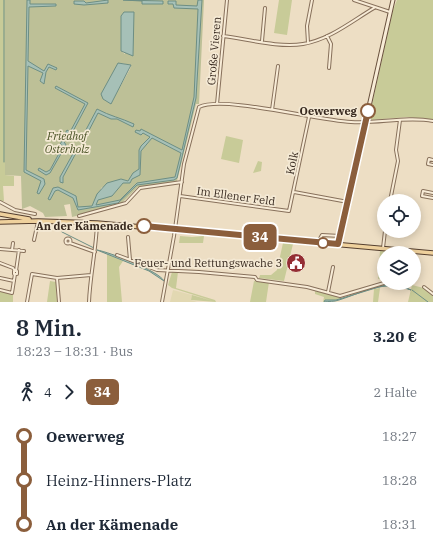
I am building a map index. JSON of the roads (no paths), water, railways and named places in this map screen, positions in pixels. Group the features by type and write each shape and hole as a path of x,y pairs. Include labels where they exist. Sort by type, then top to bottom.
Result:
{"main road":[{"path":"338,244 392,0"},
{"path":"0,214 15,216 23,220"},
{"path":"14,222 15,216"},
{"path":"0,222 14,222 23,220 97,222 377,247"},
{"path":"421,252 433,253"}],"street":[{"name":"Große Vieren","path":"217,104 227,0"},
{"path":"308,43 308,26 312,0"},
{"path":"354,0 374,8 390,12"},
{"path":"262,41 265,8"},
{"path":"223,36 288,45 308,43 327,36 374,8"},
{"path":"327,36 331,44 329,68"},
{"path":"272,110 278,66"},
{"path":"162,302 175,229 184,164 199,107 203,105 217,104 272,110 339,122 365,123 400,119 433,121"},
{"name":"Kolk","path":"289,211 309,117"},
{"path":"391,194 398,160 396,150 400,119"},
{"path":"433,160 429,159 428,164 433,165"},
{"path":"79,216 121,206 126,203 140,188 182,182"},
{"path":"433,193 423,191 422,196 433,198"},
{"path":"294,192 348,202"},
{"name":"Im Ellener Feld","path":"180,196 289,211"},
{"path":"0,202 15,210 35,214"},
{"path":"34,240 36,221"},
{"path":"90,302 91,275 95,252 97,222"},
{"path":"318,242 322,234 340,236"},
{"path":"128,237 130,260"},
{"path":"12,250 13,243"},
{"path":"70,243 95,252"},
{"path":"0,249 24,251"},
{"path":"0,290 12,293 19,250"},
{"path":"116,255 156,270 255,277 257,280 297,285 328,292 337,296 344,296 377,285"},
{"path":"0,263 13,268 16,271"},
{"path":"328,292 334,267"},
{"path":"26,302 32,274 57,278 91,275"},
{"path":"0,278 14,280"},
{"path":"57,278 59,302"},
{"path":"424,287 433,294"}],"water":[{"path":"27,0 30,0 30,4 56,4 56,6 29,7 28,61 44,71 48,64 57,68 56,70 49,67 46,72 44,84 40,81 43,73 28,66 26,170 44,179 45,184 39,194 37,193 41,181 24,172"},
{"path":"108,0 108,3 84,5 74,4 74,1 84,1 86,3"},
{"path":"123,0 163,1 163,4 142,4 142,1"},
{"path":"198,0 202,0 196,98 177,178 174,180 137,185 118,203 78,210 73,198 58,190 55,191 50,200 48,199 53,188 58,187 76,196 78,207 92,206 97,194 107,183 121,179 128,181 133,173 139,169 139,150 150,137 143,133 141,135 135,132 136,130 140,131 141,129 182,150 194,97 198,9 174,8 173,4 168,4 168,1 176,1 176,5 197,6","holes":["152,138 181,153 175,177 137,183 120,200 96,205 98,200 112,196 123,183 130,183 132,179 140,175 141,151"]},
{"path":"124,12 134,12 133,56 121,51 121,16"},
{"path":"118,63 131,65 111,104 103,99 101,94"},
{"path":"56,86 88,103 71,135 68,134 67,137 64,135 67,130 70,132 85,104 55,88"},
{"path":"97,109 134,124 133,127 117,119 111,119 98,113 84,140 86,141 83,146 80,141"},
{"path":"63,140 66,145 50,173 46,175 38,170 39,168 46,172 50,170 63,146 60,144"},
{"path":"79,148 81,149 78,155 76,153 63,177 63,183 60,182 60,177 75,150 77,151"},
{"path":"97,250 112,254 144,267 164,281 149,271"},
{"path":"356,294 337,301 324,302 325,300 336,300"}],"waterway":[{"path":"4,0 4,162"},
{"path":"62,232 94,248"},
{"path":"412,290 428,302"}],"place":[{"name":"Oewerweg","path":"368,111"},
{"name":"An der Kämenade","path":"144,226"},
{"name":"Feuer- und Rettungswache 3","path":"296,263"}],"park label":[{"name":"Friedhof Osterholz","path":"67,142"}]}
